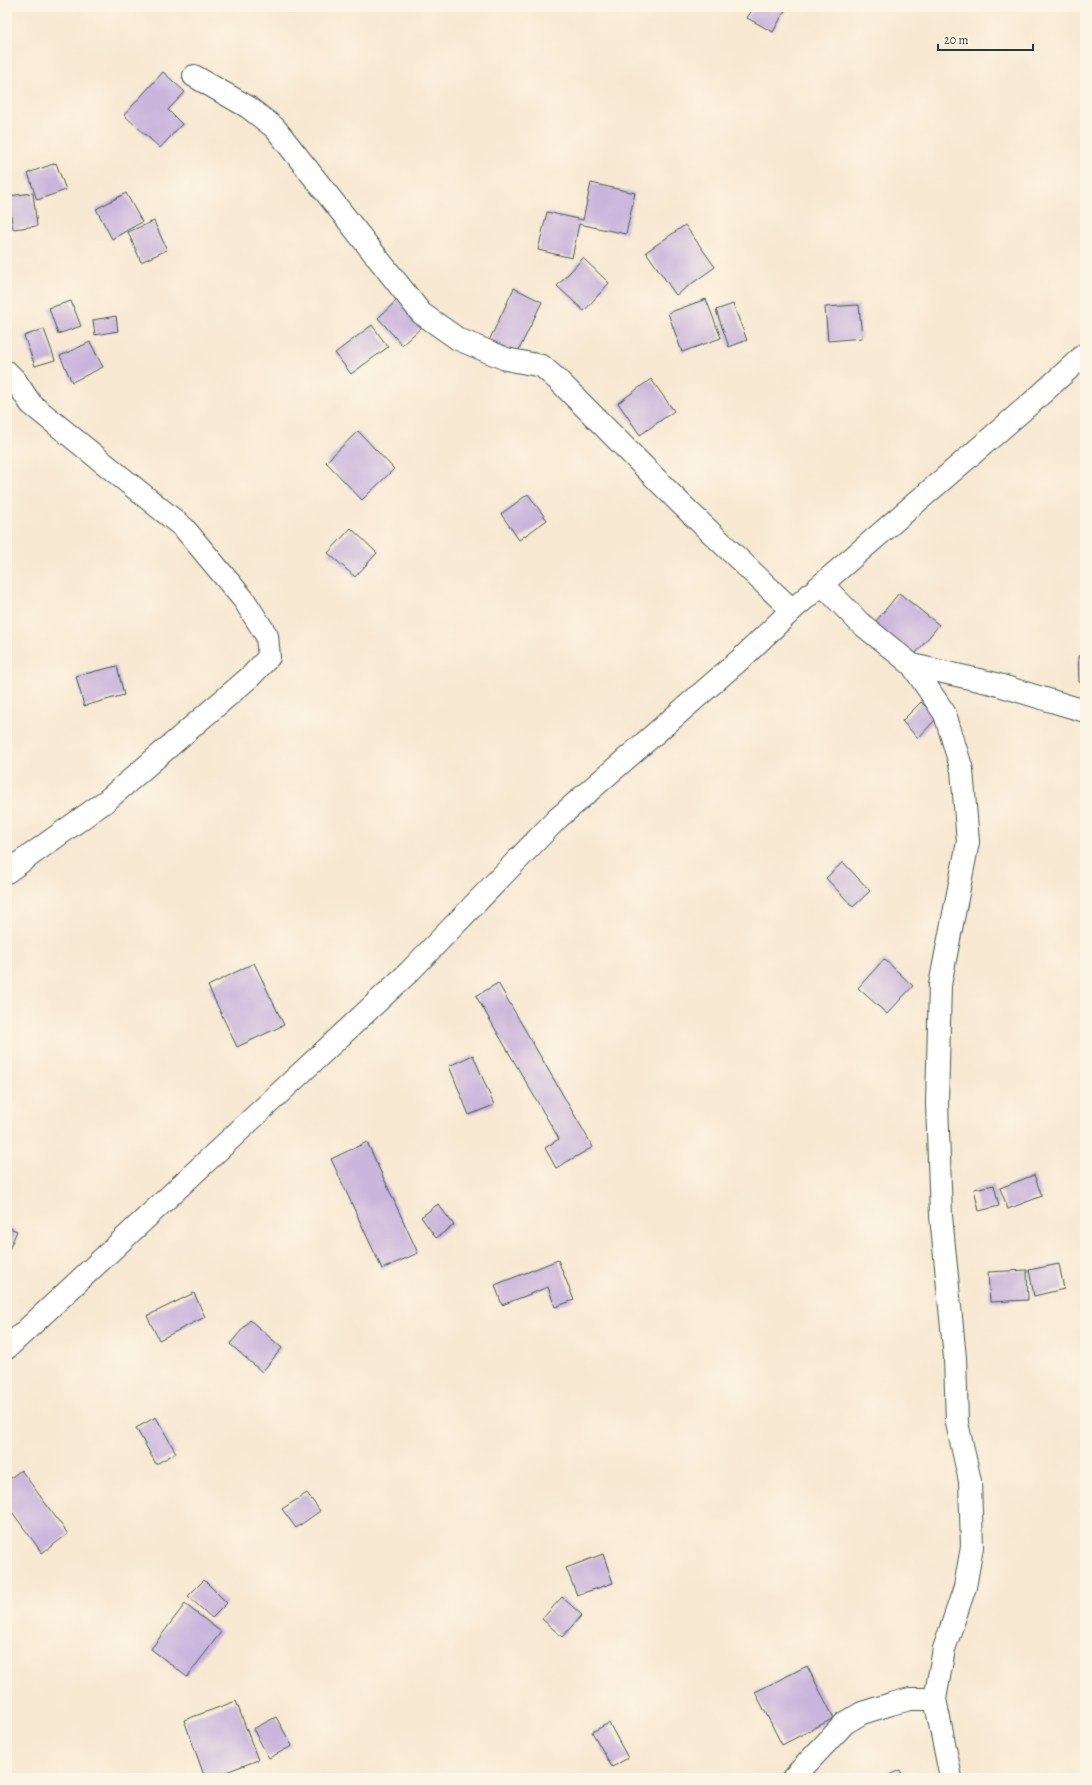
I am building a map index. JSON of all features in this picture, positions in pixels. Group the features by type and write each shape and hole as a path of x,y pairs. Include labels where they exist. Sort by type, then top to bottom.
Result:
{"street":[{"path":"194,76 248,107 275,128 421,313 458,339 506,359 542,366 560,382 680,503 792,610"},
{"path":"7,1348 409,972 557,819 737,662 792,610 1037,398 1085,354"},
{"path":"7,372 15,380 31,404 184,528 248,606 267,636 269,657 251,676 106,801 7,872"},
{"path":"822,584 859,622 912,665 946,714 962,770 968,842 940,985 937,1103 941,1216 955,1358 957,1423 970,1481 972,1547 965,1587 944,1649 935,1699 951,1778"},
{"path":"912,665 992,682 1085,711"},
{"path":"793,1778 845,1723 862,1713 910,1699 935,1699"}],"building":[{"path":"754,7 787,7 773,32 747,18"},
{"path":"163,72 185,92 168,110 182,124 160,148 124,115"},
{"path":"56,163 66,190 37,200 28,173"},
{"path":"591,183 635,193 626,234 579,224 572,258 538,250 547,212 583,220"},
{"path":"33,193 37,226 13,229 8,196"},
{"path":"126,193 142,222 112,239 96,209"},
{"path":"154,221 167,250 141,262 128,232"},
{"path":"685,225 715,267 676,295 646,252"},
{"path":"583,258 609,283 584,311 557,286"},
{"path":"514,288 542,302 515,358 487,345"},
{"path":"398,299 422,327 402,345 378,318"},
{"path":"706,299 721,338 682,352 668,313"},
{"path":"71,301 81,326 58,334 49,308"},
{"path":"733,304 747,340 729,347 716,310"},
{"path":"859,305 862,338 828,341 825,307"},
{"path":"116,316 118,331 95,335 93,320"},
{"path":"372,325 388,347 351,374 335,353"},
{"path":"44,329 55,360 35,366 24,336"},
{"path":"90,342 103,367 72,382 60,356"},
{"path":"651,379 674,411 640,435 618,403"},
{"path":"358,431 394,469 362,500 326,462"},
{"path":"528,494 547,520 519,540 501,514"},
{"path":"351,528 377,553 355,577 328,553"},
{"path":"899,593 939,625 912,658 872,626"},
{"path":"1085,655 1085,682 1079,682 1078,656"},
{"path":"117,666 124,695 84,706 76,676"},
{"path":"921,702 937,718 918,738 902,721"},
{"path":"843,862 870,891 853,907 826,878"},
{"path":"884,959 913,986 887,1014 858,988"},
{"path":"254,963 284,1025 237,1047 208,986"},
{"path":"498,983 593,1147 556,1168 545,1148 559,1139 476,996"},
{"path":"473,1055 494,1105 469,1115 449,1066"},
{"path":"367,1142 418,1253 382,1269 331,1159"},
{"path":"1034,1175 1042,1196 1008,1209 1000,1188"},
{"path":"994,1185 999,1206 979,1211 974,1189"},
{"path":"438,1204 454,1225 436,1238 421,1217"},
{"path":"7,1227 17,1231 7,1254"},
{"path":"558,1260 574,1300 555,1307 548,1287 502,1305 495,1285"},
{"path":"1059,1264 1064,1289 1034,1296 1029,1270"},
{"path":"1027,1270 1028,1300 990,1302 988,1272"},
{"path":"194,1293 205,1317 159,1340 147,1316"},
{"path":"250,1320 282,1348 262,1372 230,1344"},
{"path":"156,1417 176,1453 156,1464 136,1428"},
{"path":"21,1470 68,1534 42,1553 7,1505 7,1481"},
{"path":"307,1493 320,1511 296,1528 282,1509"},
{"path":"603,1554 613,1583 577,1595 566,1568"},
{"path":"204,1580 227,1603 212,1618 188,1596"},
{"path":"562,1597 582,1615 562,1637 542,1619"},
{"path":"185,1604 221,1632 187,1677 151,1649"},
{"path":"807,1666 834,1718 782,1745 755,1692"},
{"path":"236,1701 258,1760 210,1778 205,1778 184,1720"},
{"path":"276,1717 292,1746 269,1758 253,1729"},
{"path":"609,1723 628,1758 612,1767 592,1732"},
{"path":"900,1770 904,1778 882,1778"}]}
